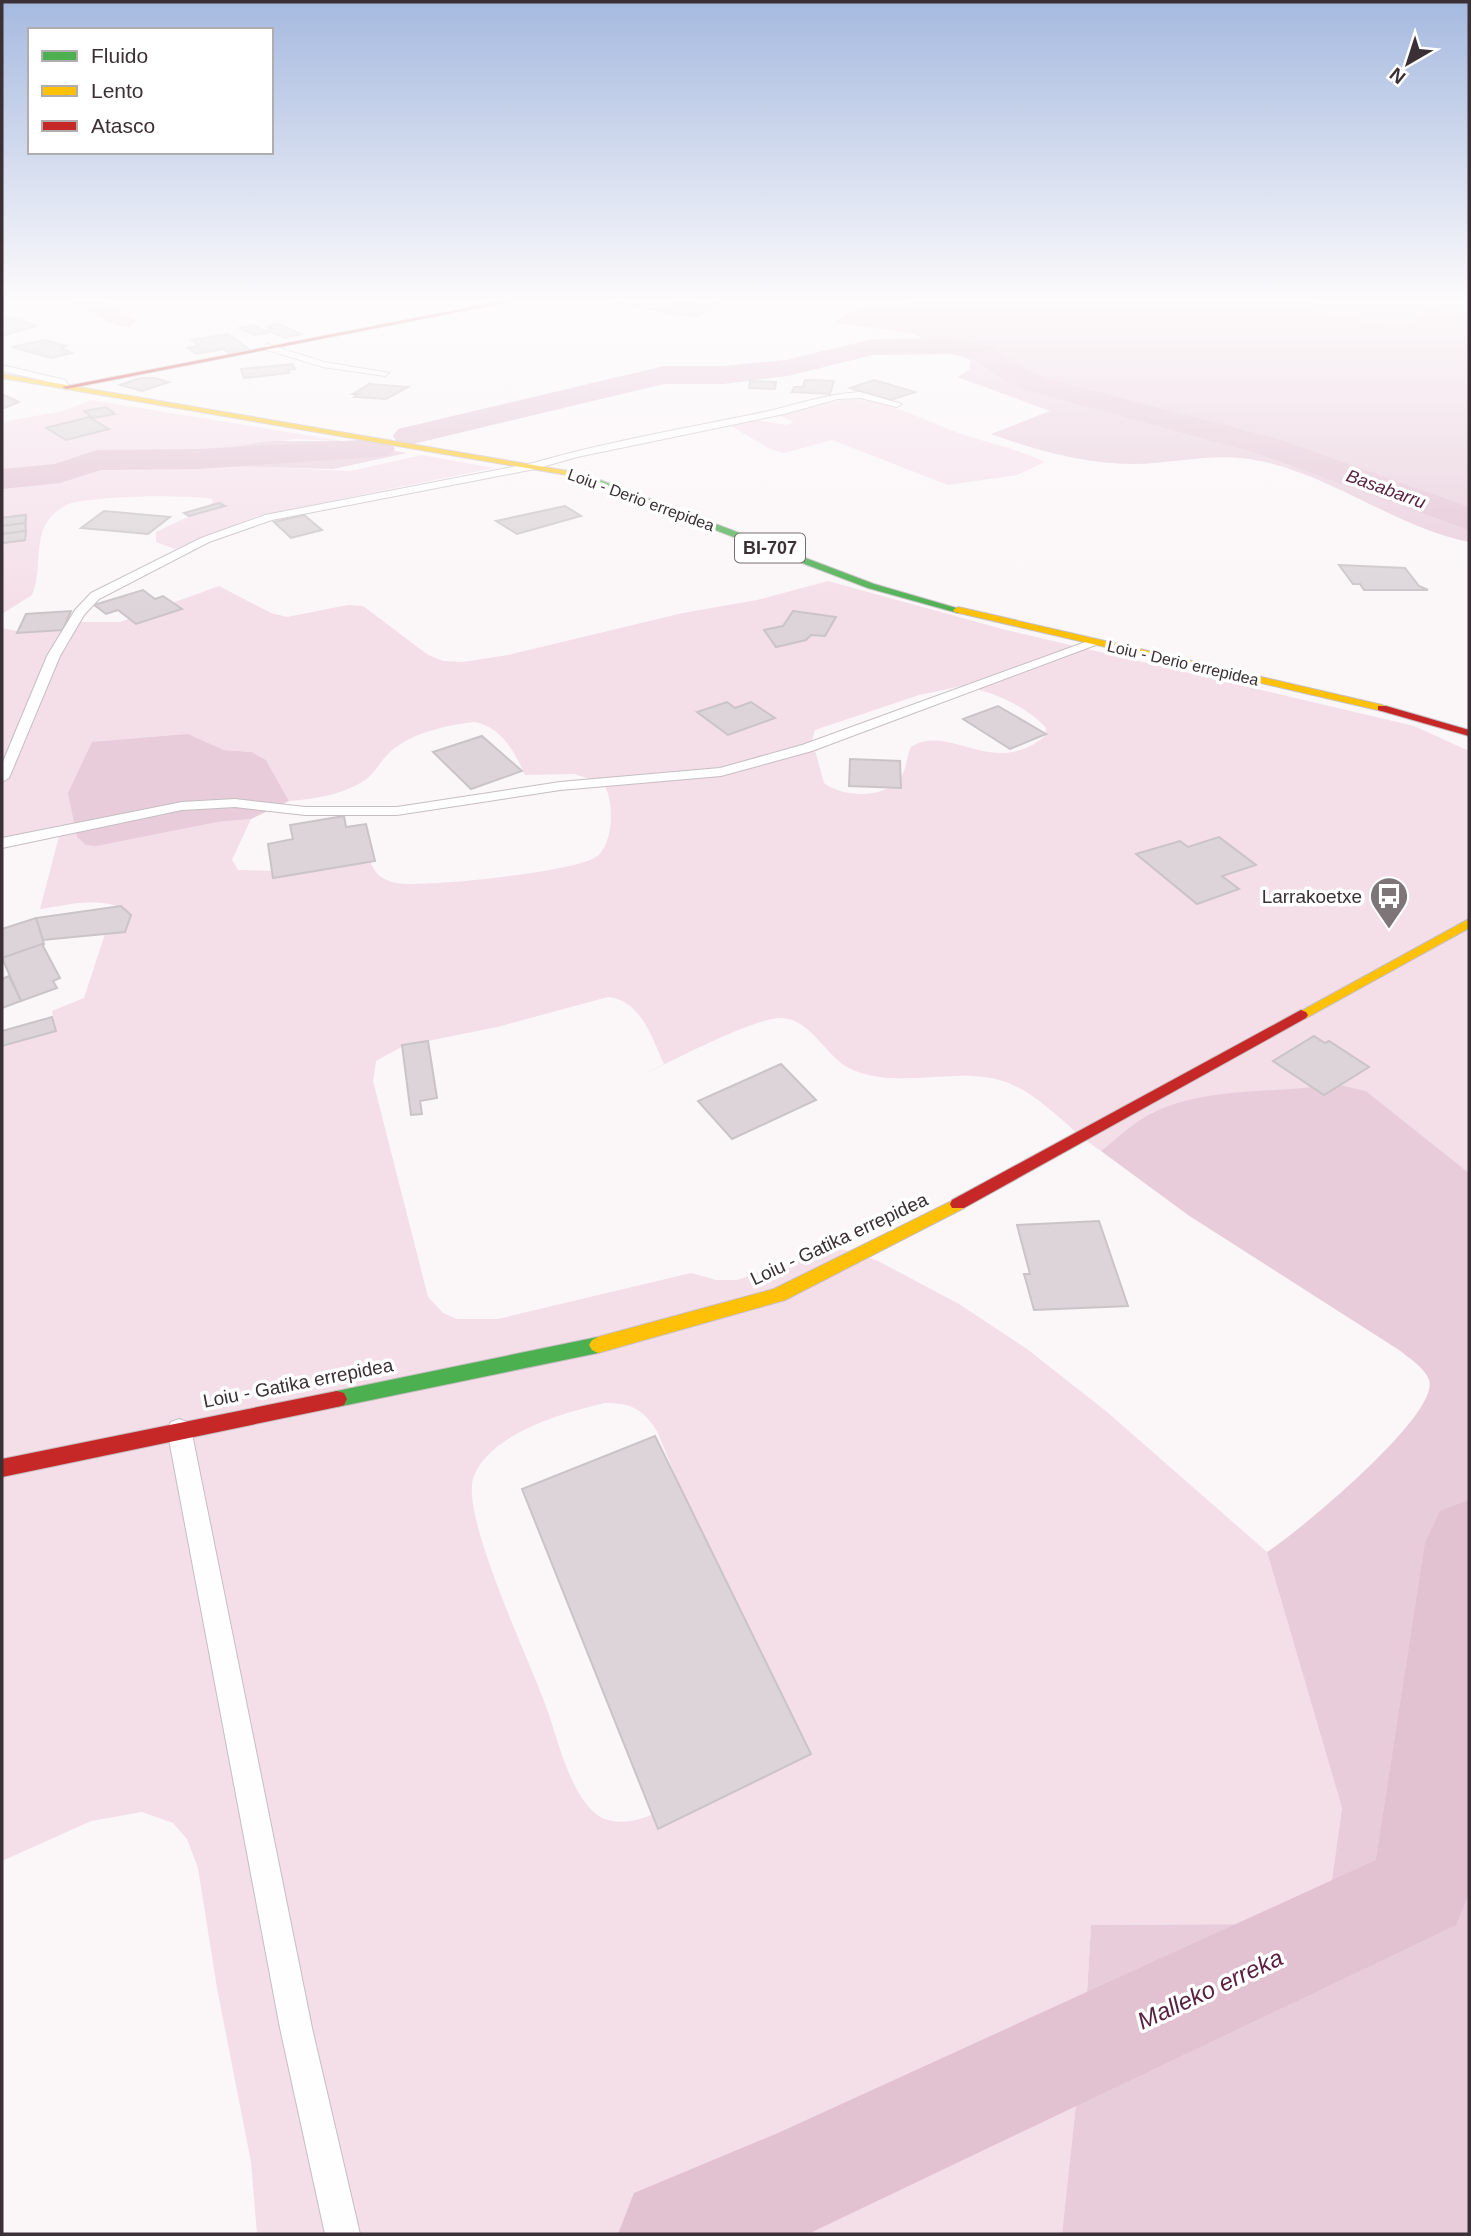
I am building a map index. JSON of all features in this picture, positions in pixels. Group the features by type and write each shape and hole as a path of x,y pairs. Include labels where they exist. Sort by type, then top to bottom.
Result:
{"main road":[{"name":"Loiu - Derio errepidea","path":"169,404 535,466 621,490 872,587 1095,643 1401,713 1469,733"},
{"name":"Loiu - Gatika errepidea","path":"2,1468 179,1429 596,1345 693,1321 779,1295 909,1231 1469,923"}],"lane":[{"path":"2,778 62,639 81,608 95,596 168,557 246,524 535,466 575,454 807,404"},
{"path":"2,843 182,806 235,803 304,811 397,811 560,786 721,772 807,748 1095,643"},
{"path":"179,1429 296,2028 343,2234"}],"shaded area":[{"path":"80,404 118,404 349,442 297,439 215,450 222,465 350,471 422,455 494,468 257,516 175,549 156,542 156,532 208,507 213,502 212,499 142,496 72,503 55,513 43,530 32,595 2,614 2,422 63,411"},
{"path":"824,404 882,404 1045,462 1017,475 948,485 832,440 784,453 768,448 731,426 756,420 787,425 794,422 779,415"},
{"path":"1032,404 1469,404 1469,542 1414,525 1310,476 1255,460 1224,457 1147,464 1096,462 1060,455 991,434 1050,411"},
{"path":"269,441 337,441 407,453 333,469 227,466 203,457 215,450"},
{"path":"828,581 1006,630 1414,726 1469,751 1469,1173 1366,1091 1336,1084 1153,1112 1101,1151 1035,1098 1011,1084 973,1076 872,1076 844,1065 802,1025 782,1018 731,1033 635,1079 664,1064 650,1032 637,1013 629,1005 608,997 497,1027 403,1046 376,1061 373,1081 428,1297 443,1313 457,1319 498,1319 691,1273 716,1280 737,1280 830,1250 845,1250 878,1261 959,1304 1027,1349 1107,1412 1267,1552 1342,1808 1331,1886 1288,1924 1091,1925 1086,2011 1062,2234 257,2234 251,2162 217,1988 198,1868 187,1839 173,1823 142,1812 91,1821 2,1861 2,1047 56,1031 52,1011 84,998 105,934 125,932 131,915 121,908 100,902 40,909 62,825 2,839 2,628 21,632 76,622 120,622 219,586 271,613 287,617 348,605 363,606 428,655 443,661 463,662 508,655 683,613 757,600","holes":["962,686 996,695 1018,706 1046,728 1045,736 1026,748 1007,753 941,741 926,741 911,747 900,778 893,785 874,793 852,794 824,783 812,740 815,730 919,695","465,723 484,725 500,735 512,749 525,775 574,774 603,783 610,800 611,822 602,851 583,863 560,868 499,878 436,883 391,882 376,873 370,860 280,871 238,870 232,860 251,819 217,822 188,734 224,750 252,752 266,760 289,801 327,796 345,790 366,779 388,754 406,741 429,731","605,1403 629,1406 647,1417 657,1431 741,1635 706,1785 659,1812 621,1822 596,1814 586,1804 569,1774 540,1690 486,1555 472,1495 474,1476 483,1461 496,1448 531,1427"]},
{"path":"188,734 224,750 252,752 266,760 289,801 251,819 217,822 96,846 86,845 77,837 68,793 92,742"},
{"path":"1336,1084 1366,1091 1469,1173 1469,2234 1062,2234 1086,2011 1091,1925 1288,1924 1331,1886 1342,1808 1267,1552 1335,1498 1391,1444 1413,1419 1427,1396 1429,1380 1420,1367 1399,1350 1188,1215 1101,1151 1140,1120 1175,1104 1220,1094"}],"building":[{"path":"106,407 115,414 93,418 84,411"},
{"path":"89,417 109,429 66,440 46,428"},
{"path":"219,503 225,506 189,516 184,513"},
{"path":"565,506 581,516 517,534 496,521"},
{"path":"104,511 170,517 148,534 81,528"},
{"path":"26,515 25,540 2,543 2,518"},
{"path":"26,515 25,523 2,526 2,518"},
{"path":"304,515 322,530 291,538 274,522"},
{"path":"25,523 26,531 2,534 2,526"},
{"path":"26,531 25,540 2,543 2,534"},
{"path":"1339,565 1405,568 1419,586 1428,590 1364,590 1360,584 1353,584"},
{"path":"143,590 155,599 163,596 182,609 136,624 118,610 106,614 94,605"},
{"path":"71,611 63,630 17,633 26,614"},
{"path":"793,611 836,617 825,636 811,635 806,640 776,647 764,630 783,626"},
{"path":"727,702 735,708 751,702 775,718 728,735 697,712"},
{"path":"998,706 1046,734 1010,749 963,719"},
{"path":"482,736 522,771 471,789 433,752"},
{"path":"850,759 900,761 901,788 849,786"},
{"path":"344,816 346,827 366,824 375,861 273,878 268,844 293,839 290,825"},
{"path":"1219,837 1256,865 1222,876 1239,889 1197,904 1136,854 1180,841 1188,847"},
{"path":"121,906 131,915 125,932 43,940 36,918"},
{"path":"36,918 44,944 2,958 2,929"},
{"path":"42,944 60,978 53,981 57,988 21,1001 2,958"},
{"path":"9,976 21,1001 2,1008 2,979"},
{"path":"52,1017 56,1031 2,1046 2,1031"},
{"path":"1314,1036 1325,1043 1329,1041 1369,1067 1324,1095 1273,1061"},
{"path":"428,1041 437,1098 420,1101 422,1114 411,1115 402,1045"},
{"path":"781,1064 816,1100 732,1139 698,1101"},
{"path":"1099,1221 1128,1306 1034,1310 1024,1274 1030,1274 1017,1225"},
{"path":"655,1436 811,1754 658,1829 522,1489"}],"waterway":[{"name":"Basabarru","path":"409,436 541,404"},
{"name":"Basabarru","path":"1111,404 1267,446 1469,519"},
{"name":"Basabarru","path":"2,479 60,473 97,460 199,459 379,449"},
{"name":"Malleko erreka","path":"675,2234 818,2173 1421,1890 1466,1543 1469,1538"}],"traffic: fast":[{"path":"597,482 871,586 958,610"},
{"path":"337,1399 598,1345"}],"traffic: slow":[{"path":"167,404 568,473 597,482"},
{"path":"958,610 1382,708"},
{"path":"1301,1015 1469,923"},
{"path":"598,1345 779,1295 958,1204"}],"traffic: jam":[{"path":"1382,708 1469,733"},
{"path":"958,1204 1301,1015"},
{"path":"2,1468 337,1399"}],"place":[{"name":"Larrakoetxe","path":"1389,930"}]}
